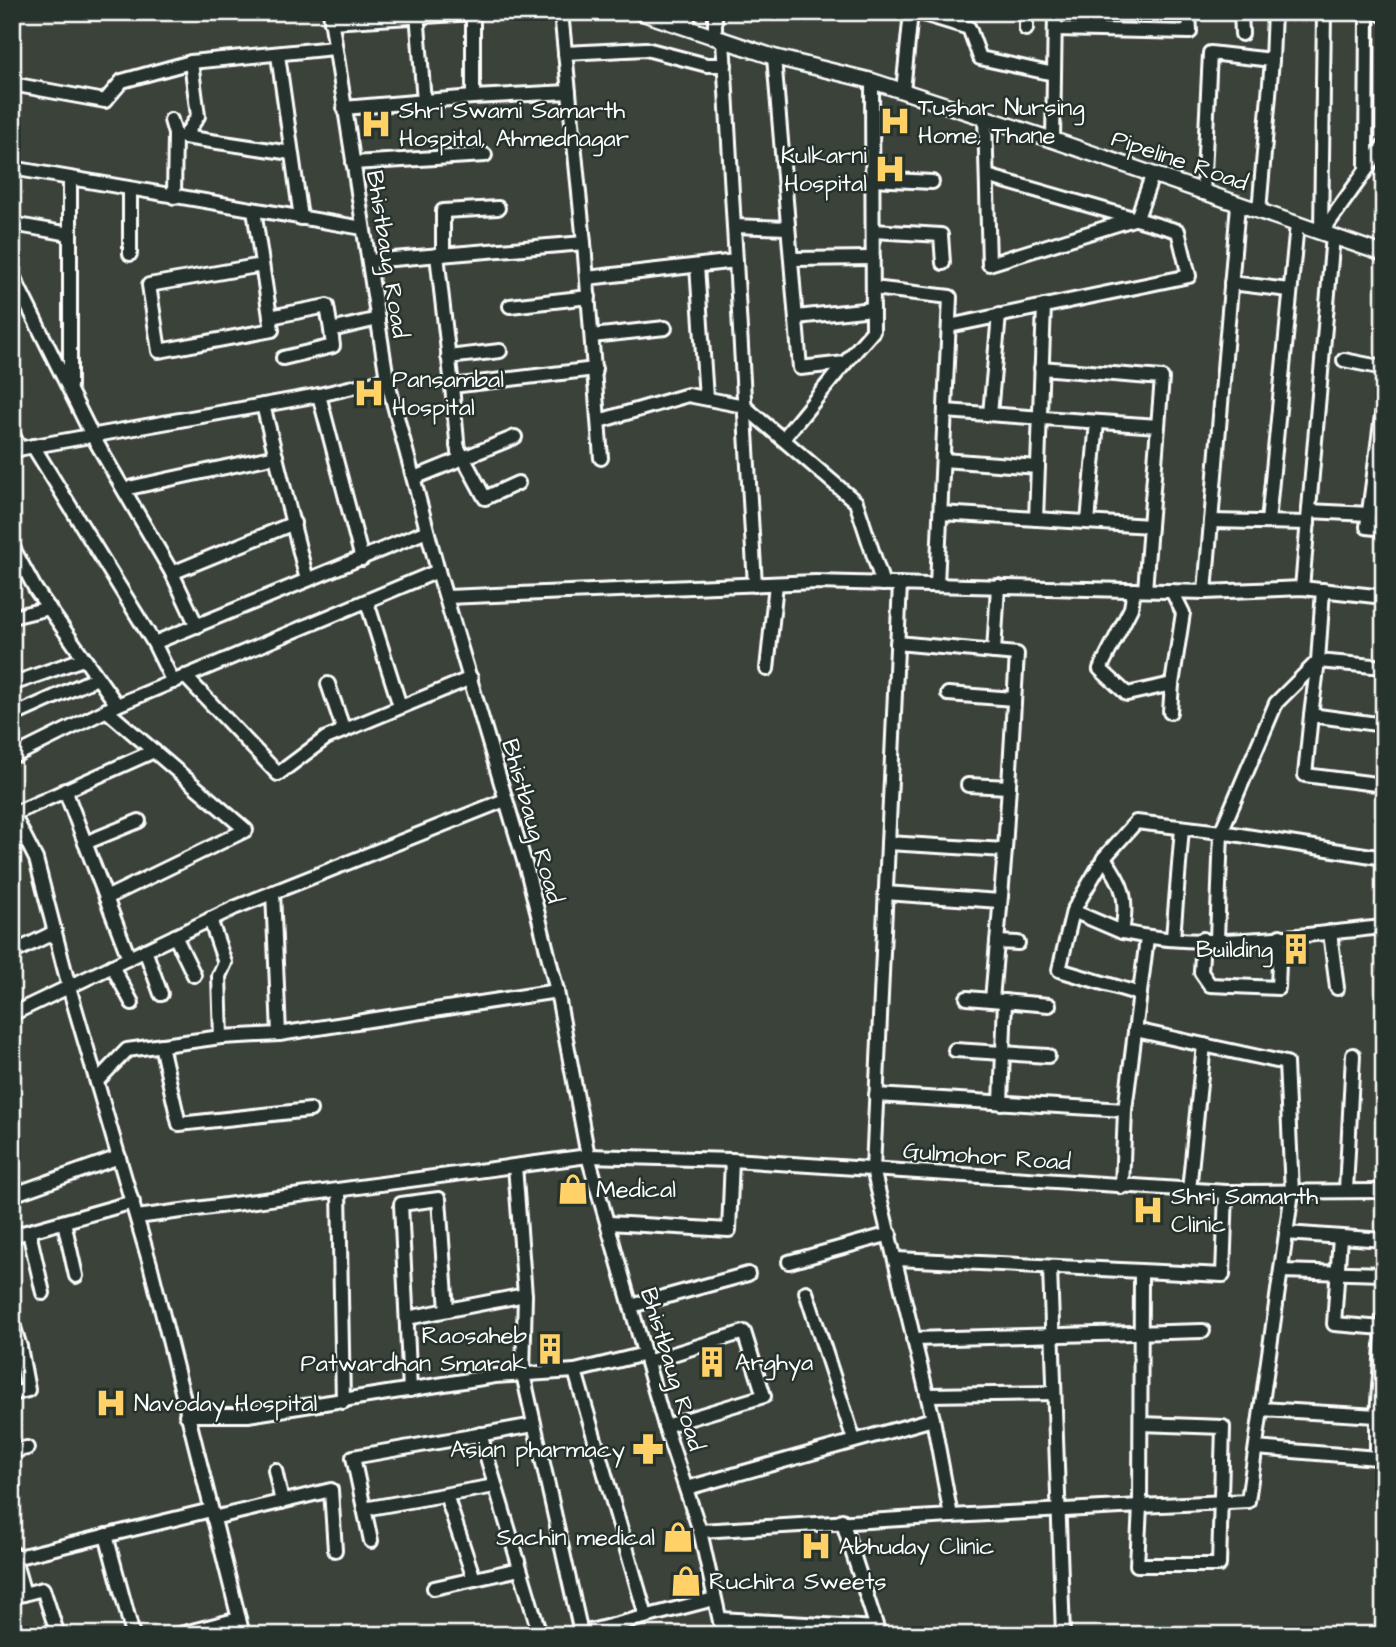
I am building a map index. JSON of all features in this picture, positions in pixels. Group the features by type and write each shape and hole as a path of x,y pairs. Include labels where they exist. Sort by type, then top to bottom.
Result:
{"main road":[{"name":"Pipeline Road","path":"640,12 774,57 872,81 1054,139 1153,176 1384,254"}],"street":[{"path":"561,12 589,297 601,457"},
{"path":"688,12 688,28"},
{"path":"715,12 725,65 755,585"},
{"path":"903,91 913,12 969,29 980,58 1054,74"},
{"path":"1026,12 1026,29"},
{"path":"1054,139 1055,12"},
{"path":"1055,29 1190,32 1189,12"},
{"path":"1241,12 1242,34"},
{"path":"1259,211 1274,12"},
{"path":"1302,588 1327,234 1324,12"},
{"path":"1366,167 1367,12"},
{"path":"1379,12 1384,16"},
{"path":"330,17 473,13 473,97"},
{"path":"417,14 424,102"},
{"name":"Bhistbaug Road","path":"330,17 387,379 438,571 528,874 557,991 588,1156 665,1426 700,1531 723,1635"},
{"path":"12,84 105,102 122,81 191,62 334,48"},
{"path":"565,53 646,49 707,65 725,65"},
{"path":"1203,193 1210,53 1272,60"},
{"path":"278,55 301,218"},
{"path":"774,57 800,368 845,363"},
{"path":"179,135 198,116 191,62"},
{"path":"783,439 873,331 872,81"},
{"path":"344,108 569,92"},
{"path":"985,117 989,264 1138,218"},
{"path":"171,120 179,135 173,197"},
{"path":"179,135 291,153"},
{"path":"1327,234 1366,167 1384,145"},
{"path":"352,163 485,155"},
{"path":"12,168 363,228"},
{"path":"949,326 1189,276 1178,230 987,176"},
{"path":"1138,218 1153,176"},
{"path":"70,179 70,388"},
{"path":"873,179 932,182"},
{"path":"130,189 130,254"},
{"path":"1205,592 1238,205"},
{"path":"498,208 443,211 440,255 457,446 485,498 518,483"},
{"path":"254,210 272,330 159,351 149,285 262,265"},
{"path":"12,224 70,234"},
{"path":"1268,522 1297,224"},
{"path":"734,226 788,229"},
{"path":"873,231 940,235 943,263"},
{"path":"369,261 584,243"},
{"path":"791,259 873,258"},
{"path":"587,278 736,261"},
{"path":"697,266 706,398"},
{"path":"12,274 92,435 172,573 197,626"},
{"path":"1231,283 1289,289"},
{"path":"873,288 950,297 937,585"},
{"path":"510,306 589,297"},
{"path":"270,317 327,306 333,346 283,358"},
{"path":"1035,519 1044,306"},
{"path":"796,317 873,309"},
{"path":"990,414 999,316"},
{"path":"331,330 378,319"},
{"path":"592,336 666,328"},
{"path":"448,357 500,352"},
{"path":"1344,360 1384,368"},
{"path":"1041,368 1161,378 1150,526 1139,590 1100,669 1127,694 1172,684"},
{"path":"452,386 595,369"},
{"path":"22,448 319,395 387,379"},
{"path":"319,395 362,559"},
{"path":"599,421 688,395 744,406 856,502 883,584"},
{"path":"1384,400 1380,461 1367,527 1384,529"},
{"path":"263,405 307,580"},
{"path":"945,411 1158,426"},
{"path":"1088,522 1097,422"},
{"path":"12,432 179,679 278,774 326,738 471,678"},
{"path":"414,478 515,437"},
{"path":"124,489 276,456"},
{"path":"943,460 1038,467"},
{"path":"941,513 1150,526"},
{"path":"1210,521 1268,522 1369,514"},
{"path":"172,573 294,523"},
{"path":"154,643 427,531"},
{"path":"12,546 18,568 97,678 111,708 154,751 246,830 106,898"},
{"path":"12,757 111,708 438,571"},
{"path":"767,669 776,584"},
{"path":"447,597 776,584 900,584 1205,592 1302,588 1384,597"},
{"path":"900,584 873,1169 897,1259 933,1419 951,1516"},
{"path":"993,652 998,586"},
{"path":"1323,590 1305,775 1384,785"},
{"path":"1170,712 1183,613 1172,591"},
{"path":"367,602 400,706"},
{"path":"12,617 49,608"},
{"path":"897,643 1017,654 1005,850 992,1000"},
{"path":"12,684 83,659"},
{"path":"1318,661 1384,667"},
{"path":"1217,939 1221,832 1276,703 1318,661"},
{"path":"12,716 97,678"},
{"path":"328,684 344,731"},
{"path":"948,694 1014,699"},
{"path":"1311,715 1384,725"},
{"path":"154,751 13,813 36,859 69,987 133,1202 243,1635"},
{"path":"968,785 1009,787"},
{"path":"65,790 129,958"},
{"path":"12,1014 210,919 505,800"},
{"path":"85,843 139,821"},
{"path":"1140,994 1059,970 1073,912 1104,858 1136,822 1221,832 1384,858"},
{"path":"1173,938 1182,828"},
{"path":"888,843 1005,850"},
{"path":"1104,858 1116,874 1126,898 1122,932"},
{"path":"274,892 279,1034"},
{"path":"885,893 1000,901"},
{"path":"1073,912 1122,932 1147,938 1217,939 1384,927"},
{"path":"210,919 225,963 219,976 221,1037"},
{"path":"12,953 55,932"},
{"path":"1330,932 1337,988"},
{"path":"175,936 194,975"},
{"path":"1203,939 1200,972 1210,985 1278,988 1280,936"},
{"path":"1122,1187 1125,1110 1147,938"},
{"path":"997,942 1017,943"},
{"path":"145,950 161,994"},
{"path":"112,966 132,1003"},
{"path":"97,1081 127,1050 221,1037 279,1034 557,991"},
{"path":"967,998 1049,1005"},
{"path":"1001,1102 1005,1001"},
{"path":"700,1531 842,1520 1223,1500 1248,1501 1292,1192 1286,1063 1135,1030"},
{"path":"161,1045 179,1124 310,1110"},
{"path":"1189,1190 1205,1045"},
{"path":"955,1050 1048,1056"},
{"path":"1346,1190 1353,1055"},
{"path":"876,1095 1125,1110"},
{"name":"Gulmohor Road","path":"137,1217 588,1156 732,1160 1226,1192 1384,1191"},
{"path":"12,1195 119,1157"},
{"path":"609,1223 729,1230 732,1160"},
{"path":"515,1166 525,1295 523,1374 578,1634 714,1598"},
{"path":"339,1190 343,1402"},
{"path":"897,1259 1223,1275 1226,1192"},
{"path":"410,1390 401,1204 439,1199 447,1310"},
{"path":"12,1237 133,1202"},
{"path":"64,1222 76,1276"},
{"path":"29,1232 43,1293"},
{"path":"1286,1233 1384,1240"},
{"path":"789,1262 890,1234"},
{"path":"1340,1237 1334,1324 1383,1328"},
{"path":"1049,1268 1054,1333 1063,1635"},
{"path":"1281,1271 1384,1274"},
{"path":"1141,1272 1140,1506 1137,1565 1219,1565 1223,1500 1223,1427 1141,1424"},
{"path":"631,1306 748,1273"},
{"path":"806,1292 854,1440"},
{"path":"407,1318 525,1295"},
{"path":"1256,1448 1377,1458 1384,1318"},
{"path":"12,1321 16,1348 28,1390 12,1394"},
{"path":"914,1339 1054,1333 1142,1334 1203,1331"},
{"path":"186,1415 248,1415 523,1374 575,1371 646,1358 744,1332 764,1396 665,1426"},
{"path":"575,1371 646,1616"},
{"path":"927,1395 1054,1393"},
{"path":"1261,1409 1377,1416"},
{"path":"687,1488 933,1419"},
{"path":"371,1541 353,1457 534,1424"},
{"path":"480,1434 540,1635"},
{"path":"12,1451 27,1448"},
{"path":"275,1470 282,1502"},
{"path":"364,1509 495,1486"},
{"path":"58,1635 43,1589 18,1595 13,1555 331,1490 335,1550"},
{"path":"446,1495 474,1579"},
{"path":"720,1619 878,1632 842,1520"},
{"path":"106,1535 134,1635"},
{"path":"434,1588 520,1569"},
{"path":"176,1635 239,1619"}],"place":[{"name":"Tushar Nursing Home, Thane","path":"895,121"},
{"name":"Shri Swami Samarth Hospital, Ahmednagar","path":"376,124"},
{"name":"Kulkarni Hospital","path":"890,169"},
{"name":"Pansambal Hospital","path":"369,393"},
{"name":"Building","path":"1296,949"},
{"name":"Medical","path":"573,1189"},
{"name":"Shri Samarth Clinic","path":"1148,1210"},
{"name":"Raosaheb Patwardhan Smarak","path":"550,1349"},
{"name":"Arghya","path":"712,1362"},
{"name":"Navoday Hospital","path":"111,1403"},
{"name":"Asian pharmacy","path":"648,1449"},
{"name":"Sachin medical","path":"678,1537"},
{"name":"Abhuday Clinic","path":"816,1546"},
{"name":"Ruchira Sweets","path":"686,1581"}]}
